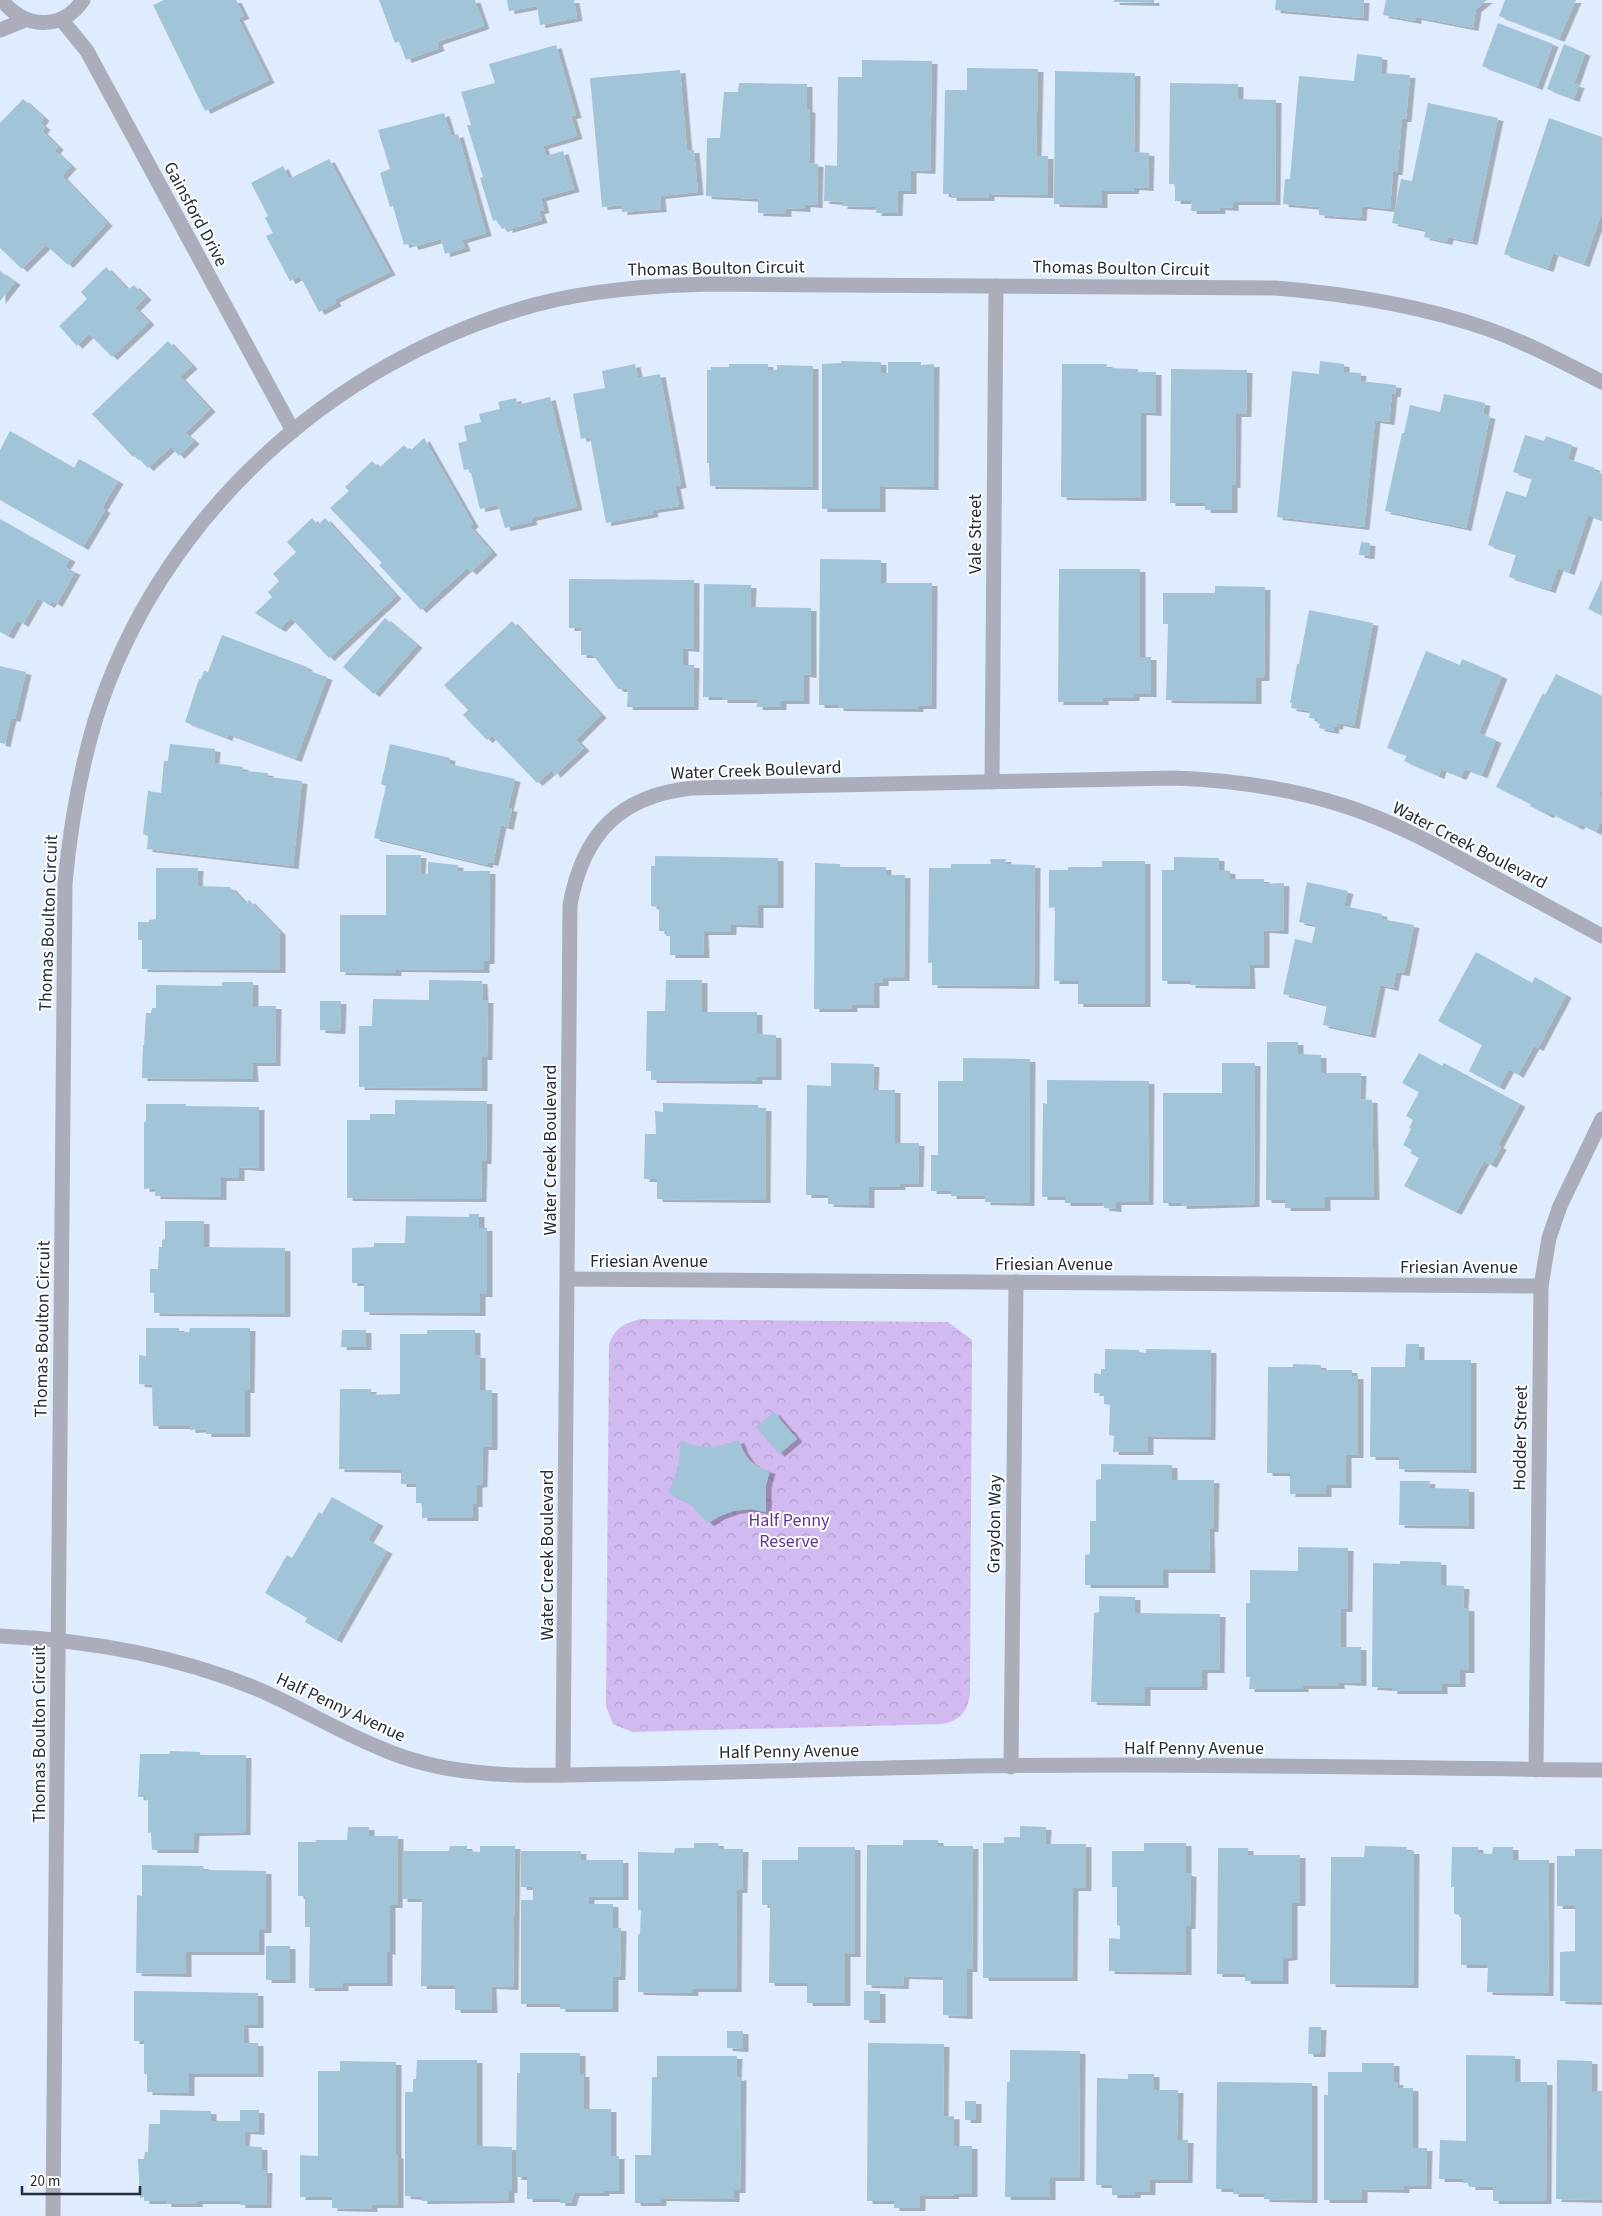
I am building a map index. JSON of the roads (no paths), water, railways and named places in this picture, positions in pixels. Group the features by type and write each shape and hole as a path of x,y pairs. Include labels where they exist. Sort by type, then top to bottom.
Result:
{"street":[{"path":"2,0 10,10 25,20 43,23 61,19 75,10 83,0"},
{"name":"Gainsford Drive","path":"61,19 88,51 293,431"},
{"path":"0,30 25,20"},
{"name":"Thomas Boulton Circuit","path":"53,2216 65,884 70,829 81,773 96,719 116,667 140,616 168,569 201,523 238,481 325,404 366,378 426,345 479,323 525,308 591,293 650,286 708,284 1276,288 1331,292 1440,314 1489,330 1537,350 1602,382"},
{"name":"Vale Street","path":"992,782 996,286"},
{"name":"Water Creek Boulevard","path":"564,1775 570,905 574,882 582,861 593,840 609,822 627,808 647,797 669,790 701,788 1201,779 1262,786 1306,794 1346,806 1423,838 1602,936"},
{"name":"Hodder Street","path":"1536,1770 1541,1286 1549,1238 1560,1206 1602,1119"},
{"name":"Friesian Avenue","path":"568,1279 1541,1286"},
{"name":"Graydon Way","path":"1011,1767 1016,1282"},
{"name":"Half Penny Avenue","path":"0,1636 58,1641 158,1656 207,1670 298,1707 378,1748 418,1762 448,1769 479,1773 564,1775 1011,1767 1602,1770"}],"park label":[{"name":"Half Penny Reserve","path":"789,1530"}]}
